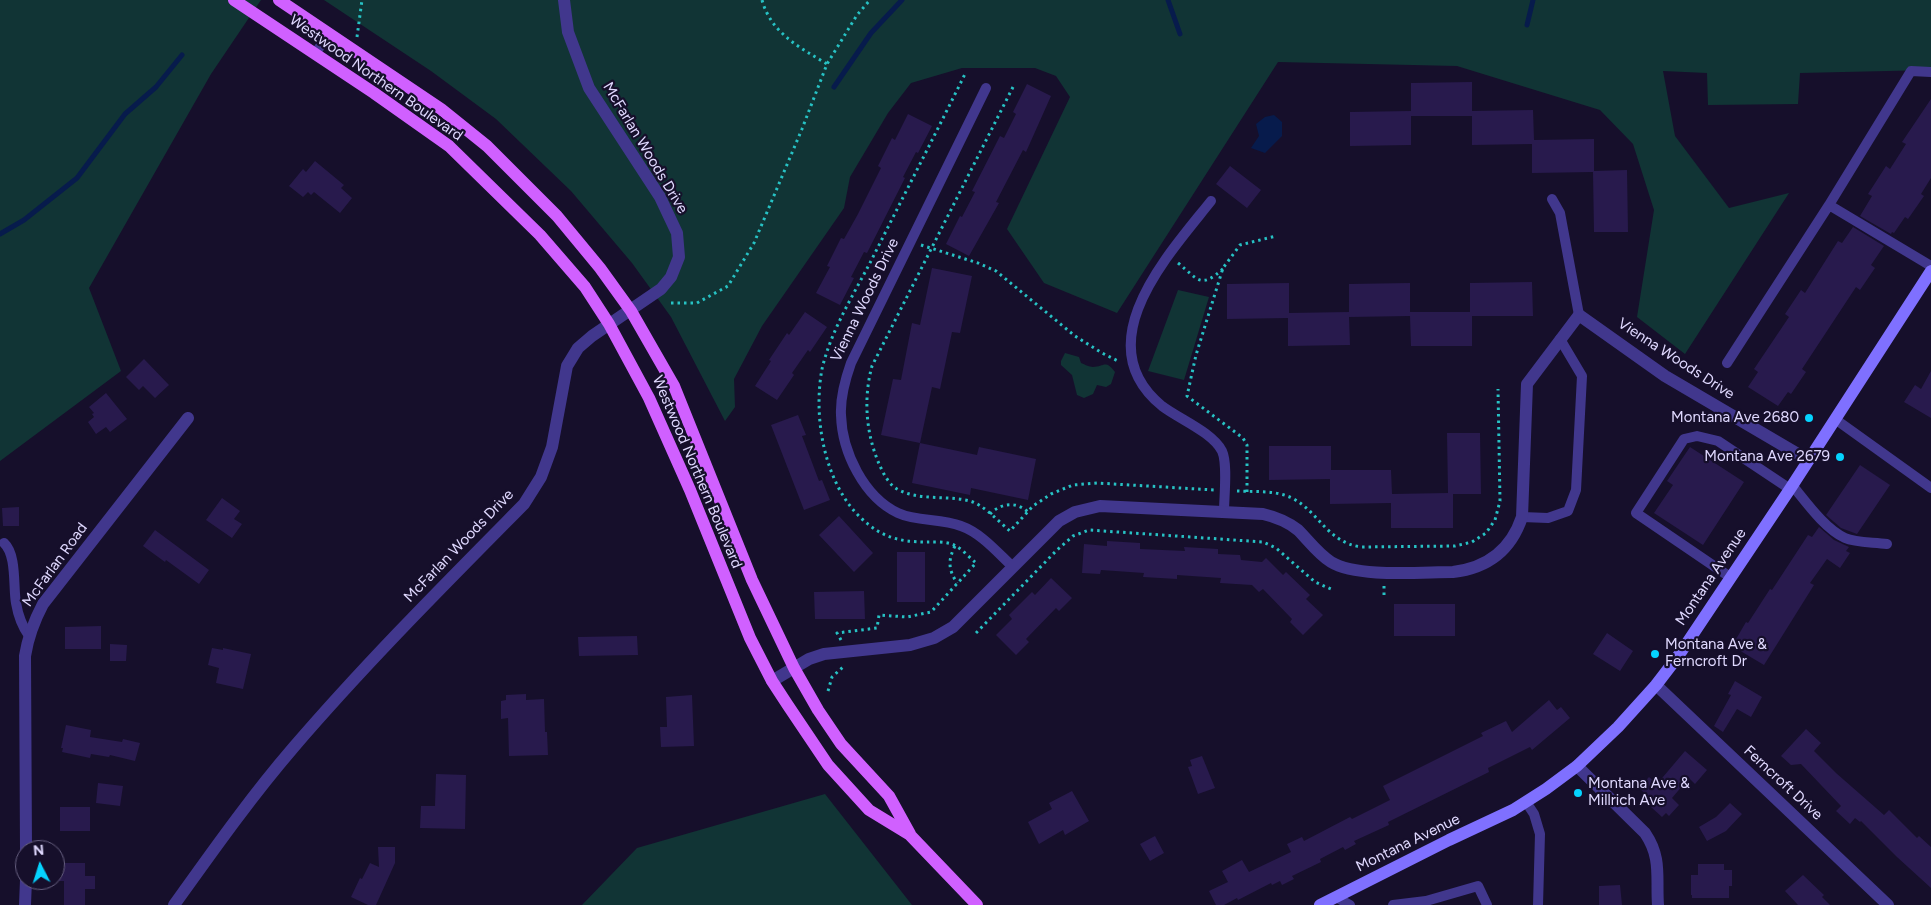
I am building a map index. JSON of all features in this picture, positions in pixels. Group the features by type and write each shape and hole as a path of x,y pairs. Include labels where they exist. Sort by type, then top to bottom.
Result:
{"main road":[{"name":"Westwood Northern Boulevard","path":"234,0 449,146 540,235 585,288 608,324 649,398 690,490 750,638 772,681 828,765 870,810 910,835 977,905"},
{"name":"Westwood Northern Boulevard","path":"279,0 440,109 487,146 557,216 600,268 631,311 674,386 752,580 794,668 818,710 841,744 889,796 910,835"}],"street":[{"name":"McFarlan Woods Drive","path":"174,905 222,837 292,750 356,677 524,504 541,477 552,447 567,366 578,348 608,324 661,290 671,277 679,257 677,233 660,197 589,88 568,32 564,0"},
{"name":"Montana Avenue","path":"1320,905 1513,810 1546,790 1577,766 1618,727 1656,685 1679,655 1931,271"},
{"path":"772,681 809,659 824,654 910,645 934,638 953,627 1059,521 1075,512 1089,508 1110,506 1254,512 1276,518 1297,530 1332,563 1359,572 1453,572 1467,571 1481,566 1494,558 1508,544 1514,536 1522,517 1527,384 1579,314"},
{"name":"Vienna Woods Drive","path":"1579,314 1665,376 1808,460"},
{"name":"McFarlan Road","path":"26,840 25,656 34,620 43,604 188,418"},
{"name":"Ferncroft Drive","path":"1656,685 1888,905"},
{"path":"1577,766 1645,833 1652,844 1657,856 1656,881 1658,905"},
{"path":"26,890 26,905"}],"lane":[{"path":"315,54 329,33"},
{"path":"1727,363 1830,205 1911,71 1931,72"},
{"name":"Vienna Woods Drive","path":"986,88 851,363 843,388 840,413 849,454 871,494 899,514 962,526 978,535 1012,566"},
{"path":"1552,199 1560,213 1579,314"},
{"path":"1211,201 1168,256 1147,288 1138,307 1131,341 1133,368 1152,396 1163,406 1213,440 1222,452 1224,462 1224,512"},
{"path":"1830,205 1931,266"},
{"path":"1522,517 1548,518 1568,511 1576,490 1582,376 1560,339"},
{"path":"1834,419 1931,488"},
{"path":"1730,577 1636,513 1684,439 1697,436 1718,442 1791,487 1815,513 1846,539 1887,544"},
{"path":"4,543 8,546 12,564 19,616 23,628 29,636"},
{"path":"1526,802 1534,814 1540,834 1538,905"},
{"path":"1393,905 1426,901 1478,886 1488,905"},
{"path":"1336,897 1350,905"}],"path":[{"path":"356,51 362,0"},
{"path":"762,0 765,10 787,40 827,64"},
{"path":"671,303 697,303 728,286 754,242 802,129 827,64 857,15 870,0"},
{"path":"828,691 832,677 844,666 846,651 837,633 877,628 879,615 907,617 931,612 976,563 955,546 940,542 896,540 878,532 861,518 847,503 836,482 820,426 818,402 822,371 830,342 966,72"},
{"path":"1013,87 872,366 868,380 867,414 872,446 884,474 896,489 913,496 972,502 1010,531 1028,512 1050,494 1073,485 1097,483 1282,494 1294,499 1325,526 1334,537 1347,545 1360,547 1455,546 1472,542 1486,533 1495,520 1500,501 1498,389"},
{"path":"1168,256 1200,281 1205,282 1212,279 1224,268 1240,245 1276,236"},
{"path":"911,242 978,263 996,271 1075,336 1102,353 1133,368"},
{"path":"1224,268 1196,355 1187,396 1243,438 1247,446 1247,492"},
{"path":"990,514 996,508 1014,504 1024,507 1028,512"},
{"path":"976,633 1057,550 1073,536 1089,530 1263,542 1276,548 1315,582 1331,589"},
{"path":"955,546 951,554 949,567 957,583"}],"green space":[{"path":"0,0 261,0 211,74 89,288 121,371 0,461"},
{"path":"324,0 1931,0 1931,70 1800,73 1798,104 1708,105 1707,73 1663,71 1675,136 1729,208 1789,193 1685,354 1637,317 1654,210 1633,144 1600,110 1457,66 1278,62 1117,313 1044,283 1007,229 1070,97 1056,76 1035,68 962,68 911,83 888,113 850,177 844,208 762,326 734,379 735,407 725,421 671,317 632,263 571,191 496,119 431,71"},
{"path":"1178,290 1209,297 1184,380 1148,371"},
{"path":"1065,353 1079,357 1081,363 1090,367 1109,366 1115,372 1111,384 1106,387 1097,385 1093,394 1084,398 1077,395 1072,375 1061,365"},
{"path":"825,794 912,905 582,905 637,848"}],"water":[{"path":"1274,115 1282,122 1282,136 1265,153 1251,148 1259,136 1256,124 1265,117"}],"building":[{"path":"1472,82 1472,111 1533,110 1534,140 1594,139 1594,171 1627,170 1628,232 1594,232 1593,172 1532,173 1532,144 1472,145 1472,116 1411,116 1411,145 1350,146 1350,112 1411,111 1411,83"},
{"path":"1027,84 1051,96 1026,152 1023,150 996,202 999,203 969,256 946,244 975,192 972,191 1000,136 1004,138 1016,114 1013,112"},
{"path":"1931,99 1931,178 1921,194 1924,196 1908,219 1905,217 1894,233 1892,232 1891,234 1860,216 1872,196 1868,194 1886,166 1890,169 1906,144 1902,142"},
{"path":"908,114 932,126 903,177 905,178 867,253 864,252 851,277 854,278 840,305 816,293 830,267 827,266 841,238 844,239 881,168 878,166 892,138 895,140"},
{"path":"315,161 344,185 341,188 352,198 340,213 314,192 311,195 308,192 303,197 289,186 303,169 306,172"},
{"path":"1230,166 1261,190 1247,208 1216,184"},
{"path":"1853,227 1884,246 1871,265 1875,268 1860,290 1856,287 1802,369 1806,372 1791,394 1788,392 1778,406 1748,387 1758,372 1754,369 1789,317 1785,314 1801,290 1805,293 1838,241 1842,243"},
{"path":"932,268 972,276 960,333 952,332 940,389 932,387 920,443 881,435 893,379 901,380 912,323 920,325"},
{"path":"1532,282 1533,316 1472,316 1472,346 1411,346 1410,316 1349,317 1350,345 1288,346 1288,318 1227,319 1227,284 1289,283 1289,313 1349,312 1349,284 1410,283 1410,312 1470,312 1470,283"},
{"path":"805,312 827,327 810,352 808,350 792,373 794,375 777,400 755,386 787,333 789,335"},
{"path":"144,359 169,385 155,398 143,386 139,390 126,377"},
{"path":"1931,371 1931,418 1904,402 1915,385 1921,389"},
{"path":"106,393 127,419 110,432 106,427 96,434 88,422 94,417 92,414 94,413 89,407"},
{"path":"798,415 806,435 802,436 819,481 822,480 830,500 804,510 771,425"},
{"path":"1447,433 1480,433 1481,494 1453,494 1453,528 1391,528 1391,503 1330,504 1330,479 1269,480 1269,446 1331,446 1331,470 1391,470 1392,494 1448,493"},
{"path":"920,443 977,455 979,447 1036,459 1028,500 971,488 970,495 912,483"},
{"path":"1690,447 1744,482 1703,545 1654,513 1673,485 1667,481"},
{"path":"1860,465 1890,485 1857,534 1841,528 1826,515"},
{"path":"222,498 240,511 234,519 242,524 232,538 206,520"},
{"path":"19,507 19,526 3,526 2,508"},
{"path":"839,516 873,553 854,572 819,535"},
{"path":"1819,527 1834,540 1849,547 1846,551 1850,553 1840,568 1827,559 1810,583 1814,585 1764,665 1732,646 1746,622 1748,623 1770,589 1772,590 1808,535 1812,537"},
{"path":"155,530 209,570 199,584 143,546"},
{"path":"1107,541 1140,543 1140,549 1185,551 1184,547 1218,549 1218,554 1240,555 1241,560 1262,562 1266,558 1283,575 1286,572 1310,595 1306,599 1323,615 1303,635 1290,622 1292,619 1263,589 1259,592 1252,585 1220,583 1221,578 1177,575 1177,579 1143,577 1144,573 1101,570 1100,574 1082,573 1084,544 1107,546"},
{"path":"897,552 925,552 925,602 897,602"},
{"path":"1051,578 1072,598 1059,611 1056,608 1026,639 1029,642 1016,655 996,635 1012,619 1009,615 1032,592 1035,595"},
{"path":"864,591 865,619 815,619 814,592"},
{"path":"1394,604 1455,604 1455,636 1394,636"},
{"path":"101,626 101,649 65,649 65,627"},
{"path":"1607,633 1633,651 1620,671 1593,654"},
{"path":"637,636 638,655 579,656 578,637"},
{"path":"110,644 127,645 126,661 110,661"},
{"path":"212,648 223,650 223,648 251,654 243,689 216,683 219,668 208,665"},
{"path":"1735,681 1762,697 1751,717 1737,709 1723,732 1714,726 1731,695 1728,694"},
{"path":"526,694 526,700 544,699 548,755 509,756 508,718 501,719 501,701 506,700 506,695"},
{"path":"692,695 694,746 661,747 660,727 667,727 666,697"},
{"path":"1549,700 1557,710 1561,707 1570,718 1532,750 1530,747 1488,768 1489,772 1388,822 1389,825 1354,841 1356,844 1345,850 1343,847 1320,859 1321,862 1292,876 1294,879 1282,885 1280,881 1272,885 1271,883 1238,900 1237,898 1224,905 1216,905 1209,891 1228,882 1222,871 1242,860 1249,872 1291,852 1287,844 1302,837 1304,841 1350,817 1352,819 1390,800 1383,786 1483,736 1481,733 1506,721 1512,732"},
{"path":"66,725 91,730 90,737 122,742 123,739 140,743 135,761 110,755 109,757 91,754 90,758 62,752 63,748 61,748"},
{"path":"1806,729 1821,743 1814,751 1836,773 1884,815 1889,810 1917,838 1919,836 1931,847 1931,888 1861,821 1855,818 1850,824 1836,811 1841,806 1801,764 1791,765 1781,756"},
{"path":"1685,751 1707,770 1695,784 1689,778 1672,798 1679,805 1669,816 1666,813 1662,817 1651,807 1655,803 1639,788 1649,777 1657,784"},
{"path":"1202,756 1215,788 1198,794 1188,767 1192,766 1190,760"},
{"path":"436,774 466,775 465,829 420,828 421,806 435,806"},
{"path":"98,783 123,786 120,806 96,803"},
{"path":"1072,791 1089,821 1065,835 1063,830 1039,844 1028,822 1052,809 1049,803"},
{"path":"1730,803 1742,814 1726,831 1707,841 1699,827 1716,817"},
{"path":"60,807 90,807 90,831 60,831"},
{"path":"1155,836 1164,853 1150,861 1140,844"},
{"path":"378,847 395,847 395,863 376,905 368,905 351,897 370,863 379,867"},
{"path":"65,863 85,863 85,876 95,876 95,889 85,889 85,905 64,905"},
{"path":"1698,864 1724,864 1724,870 1732,870 1732,886 1729,886 1729,898 1692,898 1691,875 1698,875"},
{"path":"1803,875 1824,895 1822,897 1830,905 1798,905 1785,891"},
{"path":"1620,885 1622,905 1599,905 1599,886"}],"waterway":[{"path":"834,87 871,33 902,0"},
{"path":"1168,0 1180,34"},
{"path":"1527,25 1533,0"},
{"path":"0,234 24,220 77,178 125,114 156,87 182,55"}],"place":[{"name":"Montana Ave 2680","path":"1809,418"},
{"name":"Montana Ave 2679","path":"1840,457"},
{"name":"Montana Ave & Ferncroft Dr","path":"1655,654"},
{"name":"Montana Ave & Millrich Ave","path":"1578,793"}]}
